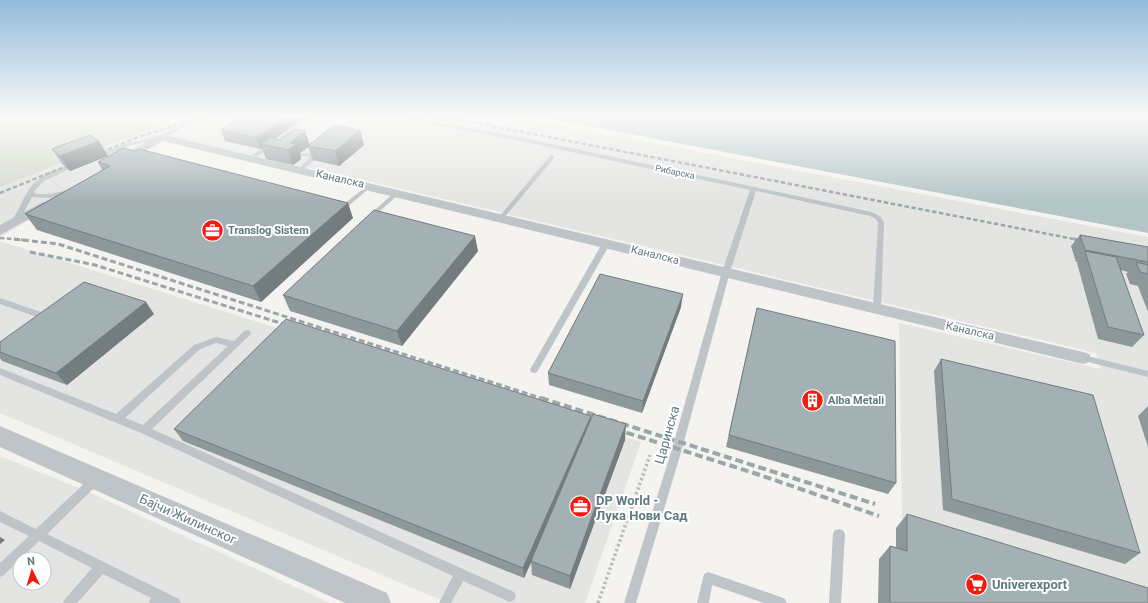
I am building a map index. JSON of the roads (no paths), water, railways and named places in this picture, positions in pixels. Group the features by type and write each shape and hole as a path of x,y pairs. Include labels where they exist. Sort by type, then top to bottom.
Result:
{"street":[{"path":"115,164 145,146"},
{"name":"Каналска","path":"200,146 1083,358"},
{"path":"4,229 81,184"},
{"name":"Бајчи Жилинског","path":"0,436 377,603"}],"lane":[{"path":"104,154 124,146"},
{"path":"300,170 325,147 322,146"},
{"name":"Рибарска","path":"554,146 872,214 879,218 881,224 877,308"},
{"path":"251,158 268,147 282,150"},
{"path":"299,154 314,156"},
{"path":"501,218 552,157"},
{"path":"4,229 18,218 34,186 42,180 67,168"},
{"path":"345,206 369,186"},
{"name":"Царинска","path":"630,603 677,449 726,272 754,188"},
{"path":"31,191 33,195 42,197 54,196 68,192"},
{"path":"363,224 397,193"},
{"path":"534,370 606,244"},
{"path":"0,301 41,315 41,322 35,326"},
{"path":"144,430 247,333"},
{"path":"117,418 197,347 216,340 235,344"},
{"name":"Каналска","path":"1083,358 1148,374"},
{"path":"0,372 117,418 510,596"},
{"path":"0,570 38,536 97,478"},
{"path":"0,516 38,536 102,566 158,600 174,603"},
{"path":"835,603 839,534"},
{"path":"69,603 102,566"},
{"path":"445,603 460,574"},
{"path":"703,603 708,578 781,603"}],"railway":[{"path":"95,155 116,146"},
{"path":"596,146 1075,239"},
{"path":"0,193 74,163"},
{"path":"0,238 20,240"},
{"path":"14,239 20,240"},
{"path":"1075,239 1079,240"},
{"path":"1075,239 1087,242"},
{"path":"20,240 24,240"},
{"path":"20,240 58,244 544,399"},
{"path":"30,252 95,265 293,327"},
{"path":"541,398 875,504"},
{"path":"615,429 757,474 879,516"}],"place":[{"name":"Translog Sistem","path":"213,230"},
{"name":"Alba Metali","path":"812,400"},
{"name":"DP World - Лука Нови Сад","path":"580,507"},
{"name":"Univerexport","path":"976,584"}]}
